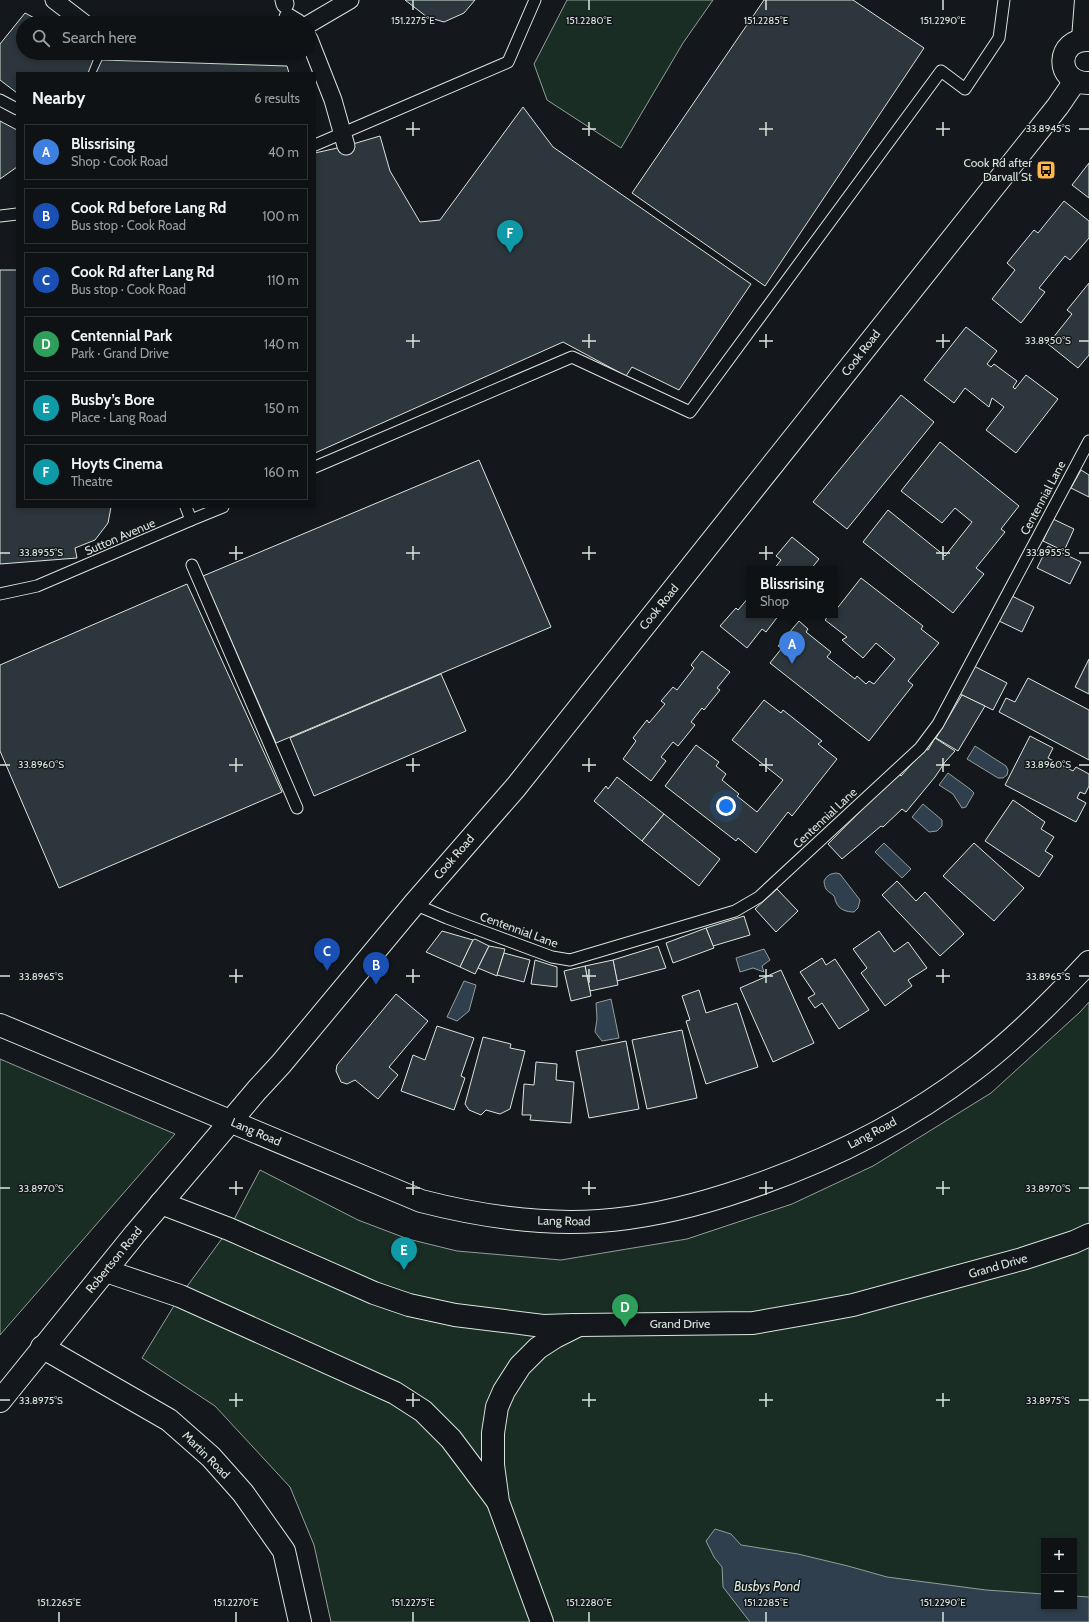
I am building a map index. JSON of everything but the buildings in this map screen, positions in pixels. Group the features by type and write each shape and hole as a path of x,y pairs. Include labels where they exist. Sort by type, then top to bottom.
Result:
{"street":[{"path":"54,0 75,16"},
{"path":"316,20 350,0"},
{"path":"1082,82 1069,77 1065,71 1063,57 1070,45 1076,41 1086,40 1086,0"},
{"path":"316,57 333,100 344,139"},
{"name":"Cook Road","path":"230,1121 281,1064 414,904 516,787 1058,106 1082,82"},
{"name":"Lang Road","path":"0,1025 421,1201 459,1211 512,1219 559,1222 600,1221 648,1215 701,1203 759,1185 818,1162 874,1134 925,1104 974,1070 1017,1035 1057,997 1089,962"},
{"name":"Robertson Road","path":"0,1401 42,1347 230,1121"},
{"path":"161,1203 229,1229 374,1293 409,1305 455,1315 543,1326 580,1325"},
{"name":"Grand Drive","path":"542,1622 498,1502 492,1465 493,1433 497,1407 504,1391 520,1366 538,1348 555,1337 580,1325 753,1323 853,1305 1022,1259 1074,1242 1089,1235"},
{"path":"106,1271 180,1296 395,1393 423,1411 451,1439 498,1502"},
{"name":"Martin Road","path":"42,1347 169,1420 211,1457 243,1494 284,1551 300,1622"}],"lane":[{"path":"316,145 344,139 508,62 535,0"},
{"path":"316,467 572,357 690,412 941,71 965,89 999,38 1004,0"},
{"path":"0,100 16,108"},
{"path":"0,216 16,214"},
{"name":"Centennial Lane","path":"414,904 447,918 552,957 570,960 735,911 759,897 920,748 938,724 1089,441"},
{"path":"186,508 191,520"},
{"name":"Sutton Avenue","path":"0,594 37,586 220,508"},
{"path":"192,565 298,808"}],"green space":[{"path":"567,0 713,0 683,43 621,148 547,100 534,64"},
{"path":"1089,1002 1089,1622 331,1622 314,1545 290,1487 215,1406 142,1358 180,1296 229,1229 260,1170 358,1220 408,1239 457,1251 561,1260 687,1239 792,1204 873,1166 991,1093 1080,1012"},
{"path":"0,1059 175,1134 0,1335"}],"water":[{"path":"975,746 1006,766 1008,770 1007,775 1003,778 998,778 967,759"},
{"path":"948,773 974,793 966,807 962,808 953,794 939,785"},
{"path":"923,804 942,820 942,826 937,831 929,832 912,817"},
{"path":"884,843 911,869 902,878 875,852"},
{"path":"830,874 840,874 860,900 858,908 854,912 841,909 834,896 825,887 824,881 826,877"},
{"path":"764,949 770,960 762,966 764,972 753,968 740,972 736,958"},
{"path":"464,981 476,985 469,1011 457,1021 447,1017"},
{"path":"611,999 619,1038 602,1041 595,1032 597,1019 596,1003"},
{"name":"Busbys Pond","path":"715,1529 731,1534 741,1545 798,1554 887,1577 986,1590 1041,1594 1041,1610 1077,1610 1077,1596 1089,1597 1089,1622 750,1622 723,1587 722,1567 714,1557 706,1541"}],"place":[{"name":"Cook Rd after Darvall St","path":"1046,170"},
{"name":"Hoyts Cinema","path":"510,253"},
{"name":"Blissrising","path":"792,664"},
{"name":"Cook Rd after Lang Rd","path":"327,971"},
{"name":"Cook Rd before Lang Rd","path":"376,985"},
{"name":"Busby’s Bore","path":"404,1270"},
{"name":"Centennial Park","path":"625,1327"}]}
